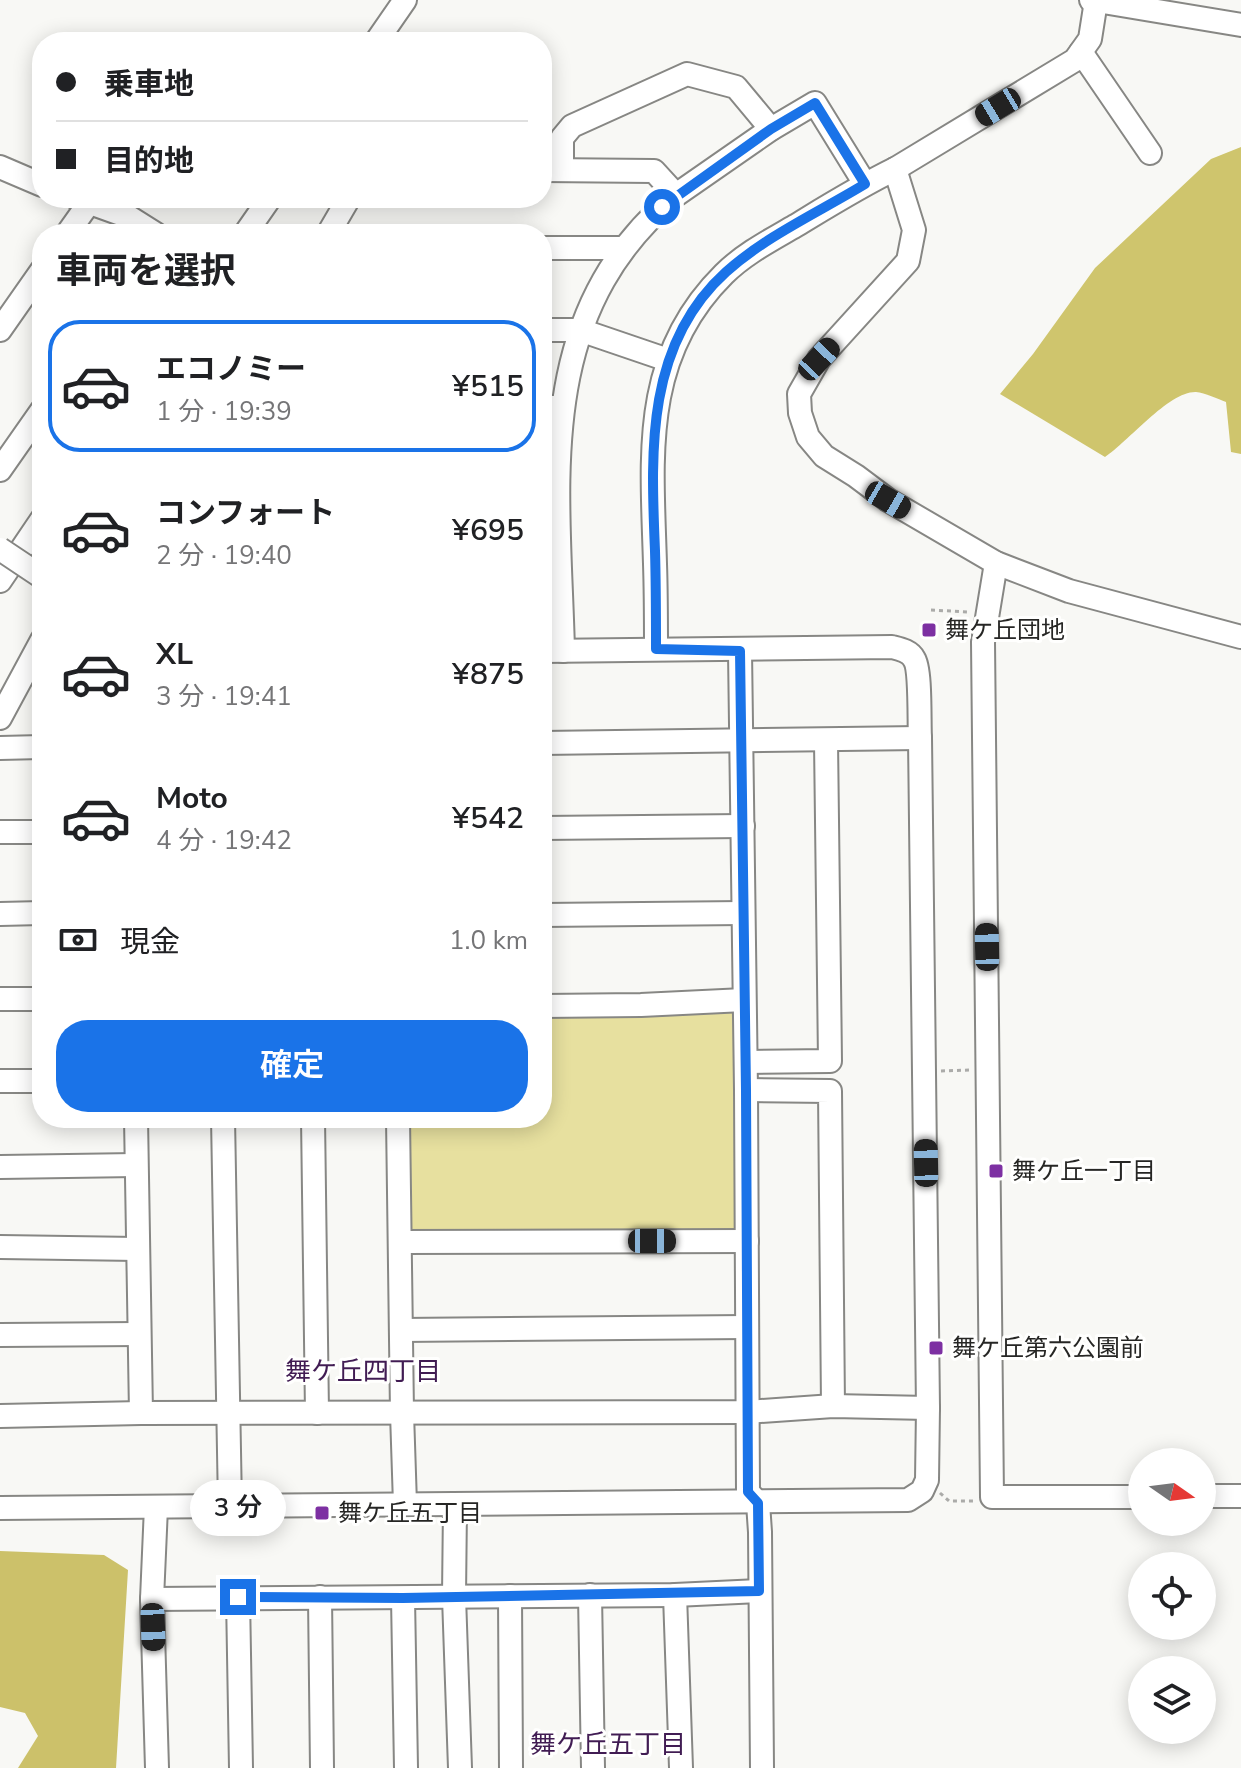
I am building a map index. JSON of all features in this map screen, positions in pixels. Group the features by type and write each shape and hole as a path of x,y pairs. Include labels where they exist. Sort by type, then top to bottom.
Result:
{"street":[{"path":"383,32 405,0"},
{"path":"656,649 651,478 654,420 668,360 693,310 725,273 762,246 1075,60 1090,39 1094,0 1237,24"},
{"path":"1228,0 1237,24"},
{"path":"1081,52 1150,153"},
{"path":"676,195 654,171 552,170 562,138 572,126 687,74 736,87 771,129"},
{"path":"552,407 595,294 624,248 676,195 771,129 815,103 865,184"},
{"path":"895,169 914,230 908,261 819,359 799,394 800,413 808,437 824,456 888,500 996,563 1069,591 1241,637"},
{"path":"3,176 32,183"},
{"path":"105,208 140,224"},
{"path":"552,248 624,248"},
{"path":"0,330 32,284"},
{"path":"552,330 580,330 668,360"},
{"path":"0,470 32,424"},
{"path":"0,581 32,534"},
{"path":"0,549 32,570"},
{"path":"996,563 983,642 992,1497 1128,1497"},
{"path":"0,1508 758,1503 908,1500 922,1491 927,1480 928,1408 925,1071 920,738 918,669 914,657 892,647 553,651 552,565"},
{"path":"740,651 748,1492 758,1503 762,1768"},
{"path":"0,718 32,660"},
{"path":"552,743 920,738"},
{"path":"746,1062 830,1061 826,741"},
{"path":"0,748 32,747"},
{"path":"552,828 743,826"},
{"path":"0,832 32,832"},
{"path":"0,914 32,913"},
{"path":"552,915 743,913"},
{"path":"0,999 32,999"},
{"path":"552,1006 744,1000"},
{"path":"0,1081 32,1081"},
{"path":"746,1090 830,1091 833,1406"},
{"path":"136,1128 141,1413"},
{"path":"223,1128 230,1506"},
{"path":"313,1128 317,1413"},
{"path":"398,1128 405,1504"},
{"path":"0,1167 136,1165"},
{"path":"401,1242 747,1241"},
{"path":"0,1247 137,1249"},
{"path":"401,1330 747,1327"},
{"path":"0,1335 139,1334"},
{"path":"0,1416 747,1412 833,1406 928,1408"},
{"path":"1216,1496 1241,1496"},
{"path":"455,1506 454,1597 460,1768"},
{"path":"156,1507 152,1599 157,1768"},
{"path":"152,1599 675,1595 759,1591"},
{"path":"590,1595 593,1768"},
{"path":"675,1595 681,1768"},
{"path":"510,1596 511,1768"},
{"path":"238,1597 241,1768"},
{"path":"320,1597 322,1768"},
{"path":"403,1598 406,1768"}],"path":[{"path":"931,610 988,612"},
{"path":"925,1071 989,1069"},
{"path":"927,1480 949,1501 975,1501 992,1497"}],"shaded area":[{"path":"1241,147 1241,454 1231,452 1226,402 1196,392 1185,394 1161,408 1105,457 1000,394 1095,268 1211,159"},
{"path":"734,1009 736,1230 412,1236 410,1128 552,1128 552,1016"},
{"path":"0,1551 104,1555 128,1570 116,1768 18,1768 38,1736 25,1713 0,1707"}],"place":[{"name":"舞ケ丘団地","path":"929,630"},
{"name":"舞ケ丘一丁目","path":"996,1171"},
{"name":"舞ケ丘第六公園前","path":"936,1348"},
{"name":"舞ケ丘五丁目","path":"322,1513"}],"district":[{"name":"舞ケ丘四丁目","path":"363,1371"},
{"name":"舞ケ丘五丁目","path":"608,1744"}],"route":[{"path":"238,1597 675,1595 759,1591 758,1503 748,1492 740,651 656,649 651,478 654,420 668,360 693,310 725,273 762,246 865,184 815,103 771,129 662,207"}]}
